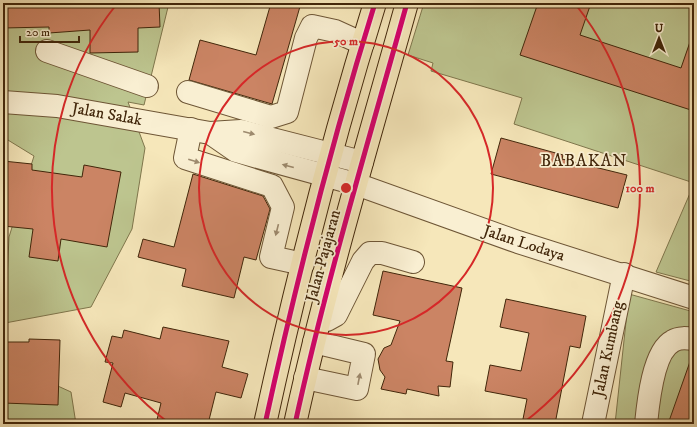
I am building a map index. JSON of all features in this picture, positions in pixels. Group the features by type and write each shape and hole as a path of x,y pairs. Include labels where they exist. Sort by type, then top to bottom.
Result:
{"highway":[{"name":"Jalan Pajajaran","path":"265,424 281,350 332,153 375,3"},
{"name":"Jalan Pajajaran","path":"295,424 314,342 356,184 407,3"}],"street":[{"path":"188,92 271,116 279,115 287,112 306,38 312,26 335,31 357,42 363,43"},
{"path":"47,51 146,86"},
{"name":"Jalan Salak","path":"3,102 58,106 200,131 241,131 332,153 362,162"},
{"path":"200,131 184,158 272,186 283,207 271,257 303,264"},
{"name":"Jalan Salak","path":"200,131 236,151 356,184"},
{"name":"Jalan Lodaya","path":"356,184 518,242 624,274 694,298"},
{"path":"320,320 327,320 336,315 363,261 370,253 382,253 413,262"},
{"name":"Jalan Kumbang","path":"593,424 624,274"},
{"path":"646,424 648,400 655,370 662,351 672,341 684,338 694,339"},
{"path":"305,378 357,389 364,354 314,342"}],"green space":[{"path":"3,3 169,3 144,105 128,102 145,148 132,229 91,307 5,323 9,237 34,156 3,137"},
{"path":"424,3 694,3 694,183 514,124 522,98 431,71 433,63 408,55"},
{"path":"694,184 694,282 656,272"},
{"path":"629,294 694,312 694,424 615,424"},
{"path":"3,361 71,392 76,424 3,424"}],"building":[{"path":"3,3 159,3 160,27 138,28 138,52 90,53 90,30 49,33 49,27 3,28"},
{"path":"271,3 301,3 272,104 189,80 200,40 256,55"},
{"path":"538,3 591,3 580,35 681,68 691,39 694,39 694,111 520,55"},
{"path":"501,138 563,155 562,159 627,175 618,208 491,174"},
{"path":"3,161 32,164 32,170 82,177 84,165 121,172 107,247 61,239 58,261 29,257 33,229 3,226"},
{"path":"193,174 263,196 270,209 256,260 244,257 234,298 182,286 186,269 138,257 143,239 174,247"},
{"path":"383,271 462,288 446,361 453,362 450,387 438,386 439,396 407,389 406,394 381,389 385,377 380,370 378,359 384,348 391,345 400,321 373,315"},
{"path":"506,299 586,316 580,348 570,346 555,424 522,424 527,399 485,391 490,365 521,371 529,333 500,327"},
{"path":"163,327 229,341 222,367 248,374 241,398 216,392 208,424 156,424 161,403 125,393 121,407 103,402 113,363 105,362 112,336 122,338 124,330 160,339"},
{"path":"29,339 60,340 58,405 3,403 3,342 29,342"},
{"path":"692,356 694,356 694,424 668,424"}],"cycle path":[{"path":"265,424 289,318 329,159 375,3"},
{"path":"295,424 334,265 407,3"}],"district":[{"name":"BABAKAN","path":"584,161"}]}
